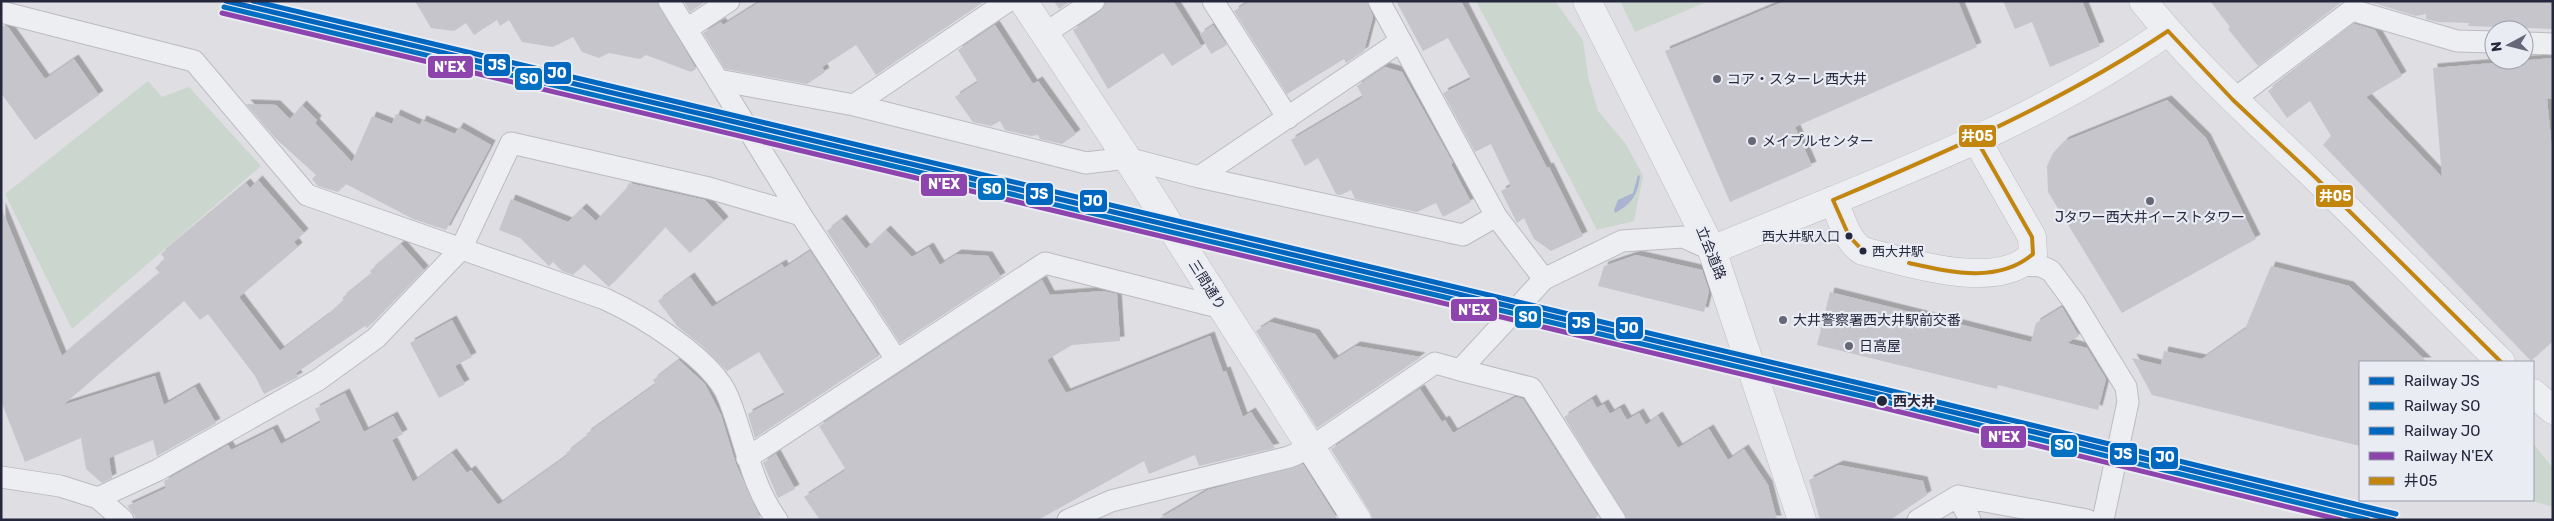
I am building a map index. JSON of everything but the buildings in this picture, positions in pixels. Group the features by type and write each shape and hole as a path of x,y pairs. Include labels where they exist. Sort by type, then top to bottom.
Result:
{"street":[{"path":"669,1 801,215 896,359"},
{"path":"687,29 729,1"},
{"path":"854,105 1008,1"},
{"name":"三間通り","path":"1023,1 1127,158 1357,520"},
{"path":"1044,34 1094,1"},
{"path":"1212,1 1288,118"},
{"path":"1379,1 1496,216 1544,279"},
{"name":"立会道路","path":"1587,1 1712,250 1725,286 1732,294 1741,321 1737,328 1777,440 1802,520"},
{"path":"2143,1 2168,31 2233,100 2315,177 2500,361"},
{"path":"2233,100 2352,10 2457,41 2484,42"},
{"path":"1,12 194,61 307,195 605,299 636,313 682,346 717,377 728,395 757,486 777,520"},
{"path":"1460,370 1544,279 1622,241 1682,238 1712,250 1976,139 2086,83 2168,31"},
{"path":"1199,177 1401,42"},
{"path":"2534,43 2553,44"},
{"path":"718,80 854,105 1086,163 1127,158 1199,177 1463,235 1496,216"},
{"path":"1976,139 2032,237 2033,254 2021,265"},
{"path":"98,498 158,470 318,380 376,338 461,249 510,143 709,188 801,215"},
{"path":"1833,200 1851,240 1856,248 1864,252 1962,272 2002,270 2021,265 2041,266 2051,271 2074,302 2126,387 2128,402 2103,520"},
{"path":"747,458 1044,263 1222,308"},
{"path":"1068,520 1111,500 1289,457 1310,448 1435,363 1531,388 1615,520"},
{"path":"2,475 60,486 98,498 123,520"},
{"path":"1918,520 1958,496 2087,520"},
{"path":"1958,496 1970,520"}],"shaded area":[{"path":"1476,1 1555,1 1583,40 1588,76 1598,111 1626,144 1643,176 1634,221 1597,230"},
{"path":"1620,1 1709,1 1635,32"},
{"path":"148,81 162,97 189,87 261,166 72,329 5,194"},
{"path":"2534,444 2553,468 2553,507 2533,501"}],"water":[{"path":"1638,175 1640,176 1639,182 1633,198 1626,206 1615,213 1614,210 1618,200 1633,193"}],"rail line":[{"name":"JS","path":"226,1 1883,395 2394,520"},
{"name":"JO","path":"253,1 1884,389 2396,514"},
{"name":"SO","path":"224,7 1882,401 2368,520"},
{"name":"N'EX","path":"222,13 1880,407 2341,520"}],"transit line":[{"name":"井05","path":"2168,31 2233,100 2315,177 2500,361"},
{"name":"井05","path":"1863,251 1849,236 1833,200 1920,163 2005,123 2088,80 2168,31"},
{"name":"井05","path":"1909,263 1957,272 1989,272 2005,269 2033,254 2032,237 1976,139"}],"place":[{"name":"コア・スターレ西大井","path":"1717,79"},
{"name":"メイプルセンター","path":"1752,141"},
{"name":"Jタワー西大井イーストタワー","path":"2150,201"},
{"name":"西大井駅入口","path":"1849,236"},
{"name":"西大井駅","path":"1863,251"},
{"name":"大井警察署西大井駅前交番","path":"1783,320"},
{"name":"日高屋","path":"1849,346"},
{"name":"西大井","path":"1882,401"}]}
